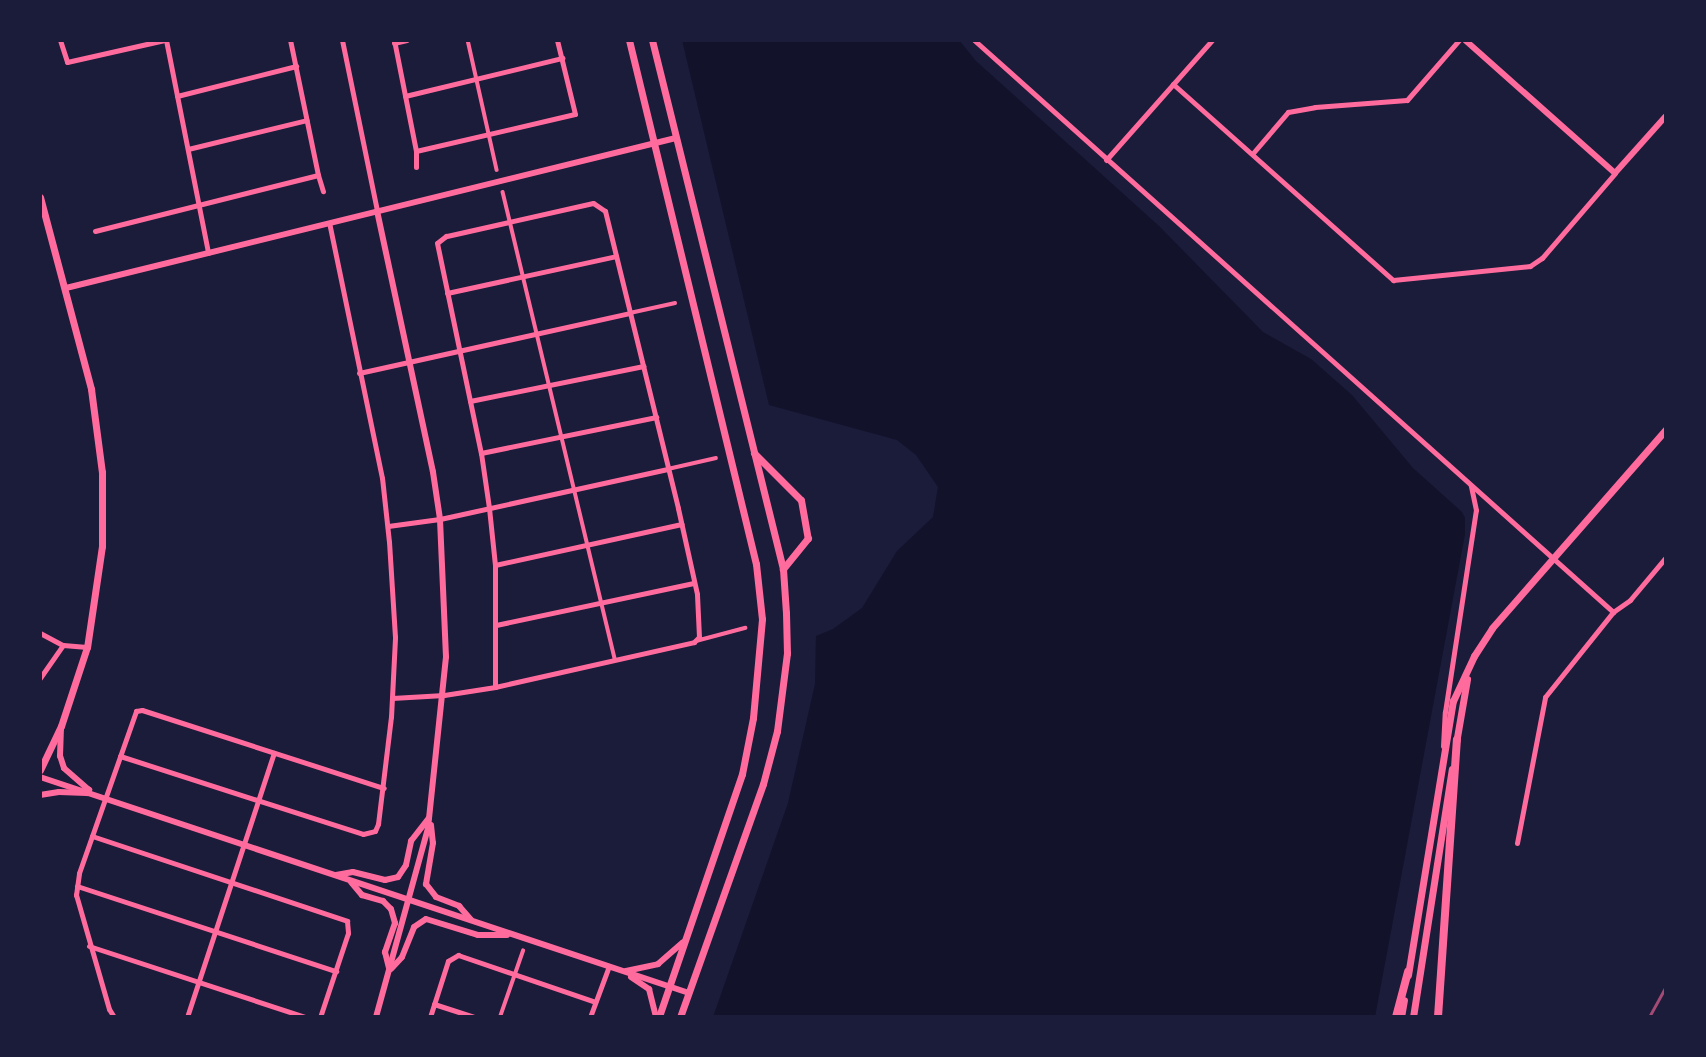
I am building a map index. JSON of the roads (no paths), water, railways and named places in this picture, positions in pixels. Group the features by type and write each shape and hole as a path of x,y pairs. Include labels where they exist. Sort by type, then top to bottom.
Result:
{"highway":[{"path":"1438,1017 1457,740"},
{"path":"1399,1017 1408,972"}],"main road":[{"path":"629,40 756,564 762,619 753,718 742,774 670,987 657,1017"},
{"path":"652,40 783,569 787,653 776,731 763,784 680,1017"},
{"path":"40,197 91,388 102,472 103,546 87,647 61,726 40,770"},
{"path":"1408,972 1453,701 1482,641 1666,429"},
{"path":"753,452 802,500 808,538 783,569"},
{"path":"1413,1017 1467,674"}],"street":[{"path":"60,40 67,62 165,40 208,253"},
{"path":"290,40 323,191"},
{"path":"342,40 440,519 446,657 430,816 376,1017"},
{"path":"408,40 394,42 416,151 416,167"},
{"path":"468,40 497,170"},
{"path":"416,151 576,114 557,40"},
{"path":"974,40 1613,612"},
{"path":"1106,160 1212,40"},
{"path":"1253,153 1288,112 1407,100 1459,40"},
{"path":"1465,40 1615,173"},
{"path":"405,96 562,58"},
{"path":"177,96 296,66"},
{"path":"1173,84 1393,280 1530,266 1542,258 1666,116"},
{"path":"188,149 307,120"},
{"path":"66,288 676,138"},
{"path":"95,230 318,175"},
{"path":"503,191 615,659"},
{"path":"495,687 495,565 489,508 481,453 438,243 446,236 510,221 593,203 605,211 695,583 700,625 699,637 694,642"},
{"path":"120,756 369,835 378,824 384,788 395,637 387,526 383,478 329,223"},
{"path":"447,293 616,256"},
{"path":"359,373 675,303"},
{"path":"470,401 644,366"},
{"path":"481,453 656,416"},
{"path":"387,526 440,519 716,458"},
{"path":"1442,768 1445,712 1476,510 1471,486"},
{"path":"495,565 682,524"},
{"path":"1517,843 1545,697 1613,612 1630,600 1666,557"},
{"path":"496,625 695,583"},
{"path":"392,698 444,695 495,687 745,628"},
{"path":"40,634 63,645 87,647"},
{"path":"40,678 63,645"},
{"path":"114,1017 89,946 78,905 77,886 132,716 142,710 384,788"},
{"path":"61,726 60,757 64,768 89,790 87,793"},
{"path":"187,1017 274,753"},
{"path":"40,777 689,993"},
{"path":"40,795 59,792 87,793"},
{"path":"335,875 354,872 385,880 398,877 407,865 411,841 430,816"},
{"path":"430,816 433,843 426,884 436,897 459,906 472,921"},
{"path":"92,836 347,921 350,927 320,1017"},
{"path":"349,880 362,895 383,901 391,909 395,923 385,952 390,970"},
{"path":"77,886 336,971"},
{"path":"390,970 402,957 414,927 426,919 478,935 515,935"},
{"path":"624,971 658,964 686,940"},
{"path":"89,946 305,1017"},
{"path":"499,1017 523,951"},
{"path":"430,1017 448,961 457,955 595,1002"},
{"path":"590,1017 609,966"},
{"path":"624,971 649,989 657,1017"},
{"path":"434,1004 474,1017"}],"railway":[{"path":"1649,1017 1666,986"}]}
